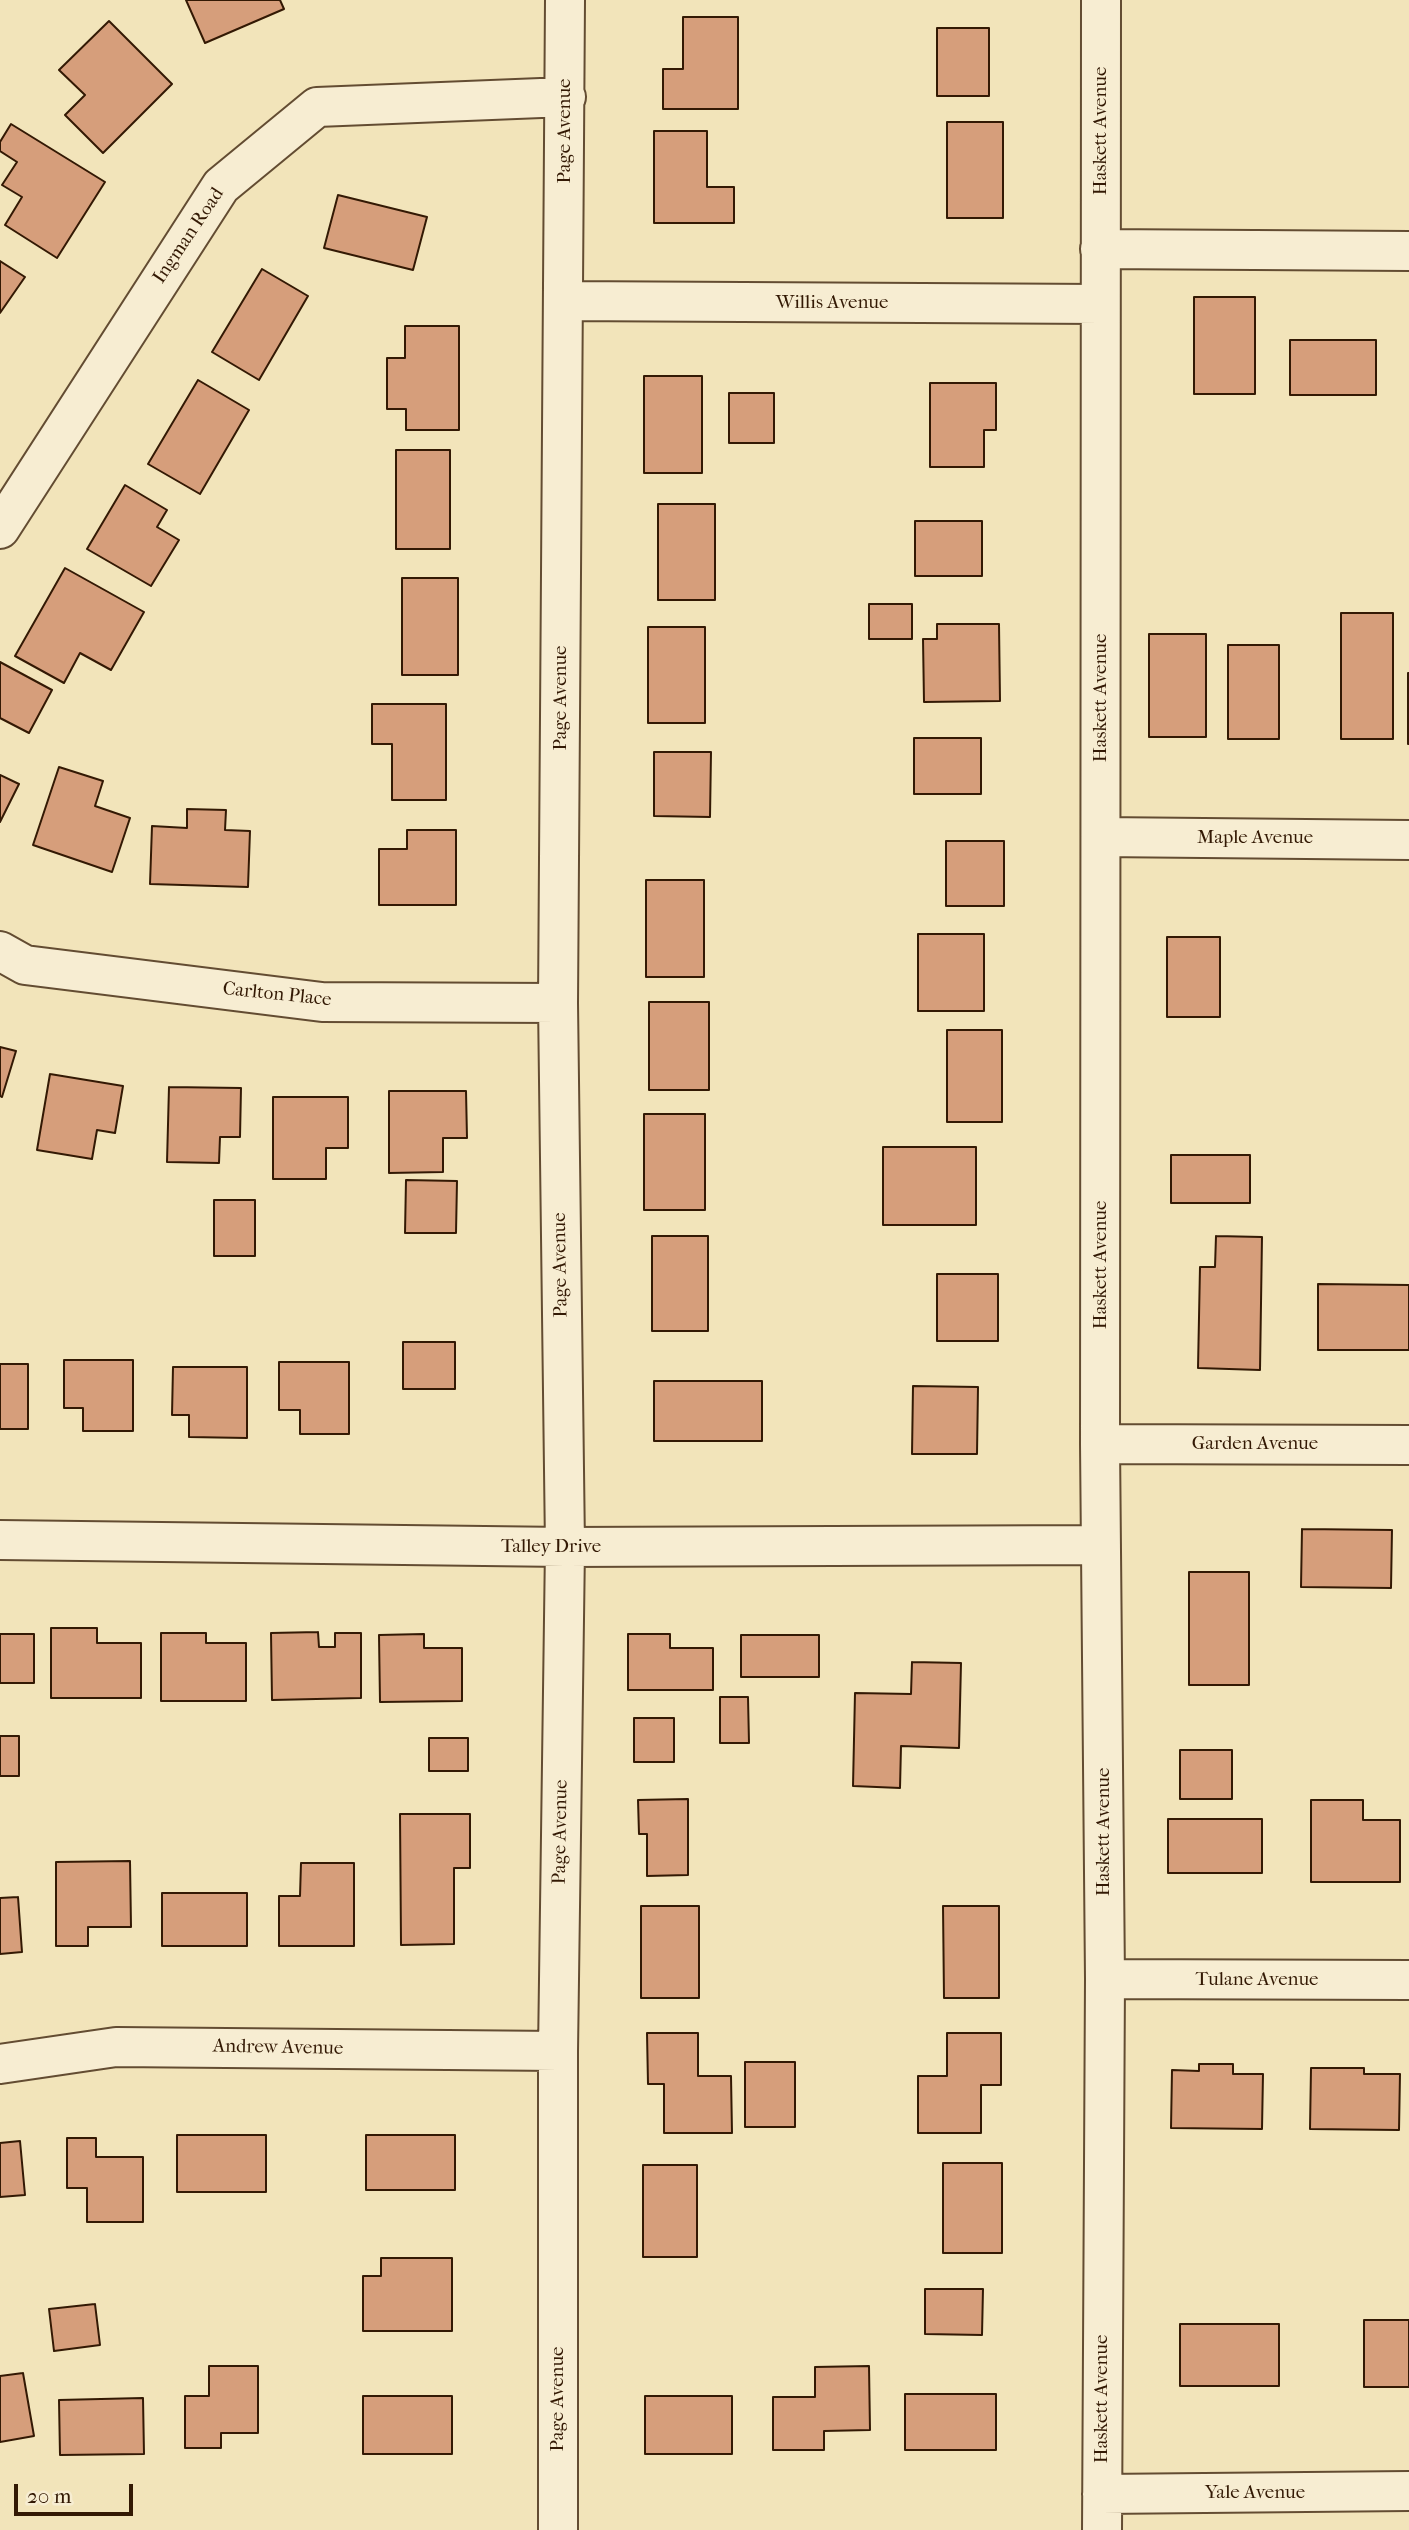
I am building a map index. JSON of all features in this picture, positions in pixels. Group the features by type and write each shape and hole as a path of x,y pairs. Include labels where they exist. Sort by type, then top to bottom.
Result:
{"street":[{"name":"Page Avenue","path":"558,2530 558,2051 565,1548 558,1003 565,0"},
{"name":"Haskett Avenue","path":"1101,0 1100,1444 1105,1979 1102,2512"},
{"name":"Ingman Road","path":"0,529 221,186 317,107 566,97"},
{"path":"1100,249 1409,251"},
{"name":"Willis Avenue","path":"564,301 1100,304"},
{"name":"Maple Avenue","path":"1101,837 1409,839"},
{"name":"Carlton Place","path":"0,951 25,965 322,1002 558,1003"},
{"name":"Garden Avenue","path":"1100,1444 1409,1445"},
{"name":"Talley Drive","path":"0,1540 565,1548 1101,1545"},
{"name":"Tulane Avenue","path":"1105,1979 1409,1980"},
{"name":"Andrew Avenue","path":"0,2064 116,2047 558,2051"},
{"name":"Yale Avenue","path":"1102,2512 1409,2491"}],"building":[{"path":"186,0 280,0 284,9 205,43"},
{"path":"683,17 738,17 738,109 663,109 663,69 683,69"},
{"path":"109,21 172,84 103,153 65,115 85,95 59,70"},
{"path":"937,28 989,28 989,96 937,96"},
{"path":"947,122 1003,122 1003,218 947,218"},
{"path":"11,124 105,182 57,258 5,225 22,197 2,185 17,162 0,151 0,142"},
{"path":"654,131 707,131 707,187 734,187 734,223 654,223"},
{"path":"338,195 427,217 413,270 324,248"},
{"path":"0,261 25,277 0,313"},
{"path":"262,269 308,296 259,380 212,352"},
{"path":"1194,297 1255,297 1255,394 1194,394"},
{"path":"405,326 459,326 459,430 406,430 406,409 387,409 387,358 405,358"},
{"path":"1290,340 1376,340 1376,395 1290,395"},
{"path":"644,376 702,376 702,473 644,473"},
{"path":"198,380 249,410 200,494 148,464"},
{"path":"930,383 996,383 996,430 984,430 984,467 930,467"},
{"path":"729,393 774,393 774,443 729,443"},
{"path":"396,450 450,450 450,549 396,549"},
{"path":"125,485 167,510 157,527 179,540 151,586 87,549"},
{"path":"658,504 715,504 715,600 658,600"},
{"path":"915,521 982,521 982,576 915,576"},
{"path":"65,568 144,612 111,670 80,653 64,683 15,656"},
{"path":"402,578 458,578 458,675 402,675"},
{"path":"869,604 912,604 912,639 869,639"},
{"path":"1341,613 1393,613 1393,739 1341,739"},
{"path":"937,624 999,624 1000,701 924,702 923,639 937,639"},
{"path":"648,627 705,627 705,723 648,723"},
{"path":"1149,634 1206,634 1206,737 1149,737"},
{"path":"1228,645 1279,645 1279,739 1228,739"},
{"path":"0,662 52,690 29,733 0,718"},
{"path":"1409,673 1409,744 1408,744"},
{"path":"372,704 446,704 446,800 392,800 392,744 372,744"},
{"path":"914,738 981,738 981,794 914,794"},
{"path":"654,752 711,752 710,817 654,816"},
{"path":"59,767 103,781 95,806 130,818 112,872 33,845"},
{"path":"0,775 19,784 0,822"},
{"path":"187,809 226,810 225,830 250,831 248,887 150,884 152,826 187,828"},
{"path":"407,830 456,830 456,905 379,905 379,849 407,849"},
{"path":"946,841 1004,841 1004,906 946,906"},
{"path":"646,880 704,880 704,977 646,977"},
{"path":"918,934 984,934 984,1011 918,1011"},
{"path":"1167,937 1220,937 1220,1017 1167,1017"},
{"path":"649,1002 709,1002 709,1090 649,1090"},
{"path":"947,1030 1002,1030 1002,1122 947,1122"},
{"path":"0,1047 16,1051 2,1097 0,1096"},
{"path":"50,1074 123,1086 115,1133 97,1130 92,1159 37,1150"},
{"path":"169,1087 241,1088 240,1137 220,1137 219,1163 167,1162"},
{"path":"389,1091 466,1091 467,1138 443,1138 443,1172 389,1173"},
{"path":"273,1097 348,1097 348,1148 326,1148 326,1179 273,1179"},
{"path":"644,1114 705,1114 705,1210 644,1210"},
{"path":"883,1147 976,1147 976,1225 883,1225"},
{"path":"1171,1155 1250,1155 1250,1203 1171,1203"},
{"path":"406,1180 457,1181 456,1233 405,1233"},
{"path":"214,1200 255,1200 255,1256 214,1256"},
{"path":"652,1236 708,1236 708,1331 652,1331"},
{"path":"1216,1236 1262,1237 1260,1370 1198,1368 1200,1267 1215,1267"},
{"path":"937,1274 998,1274 998,1341 937,1341"},
{"path":"1318,1284 1409,1285 1409,1350 1318,1350"},
{"path":"403,1342 455,1342 455,1389 403,1389"},
{"path":"64,1360 133,1360 133,1431 83,1431 83,1408 64,1408"},
{"path":"279,1362 349,1362 349,1434 300,1434 300,1410 279,1410"},
{"path":"0,1364 28,1364 28,1429 0,1429"},
{"path":"173,1367 247,1367 247,1438 189,1437 189,1415 172,1415"},
{"path":"654,1381 762,1381 762,1441 654,1441"},
{"path":"913,1386 978,1387 977,1454 912,1454"},
{"path":"1302,1529 1392,1530 1391,1588 1301,1587"},
{"path":"1189,1572 1249,1572 1249,1685 1189,1685"},
{"path":"51,1628 97,1628 97,1643 141,1643 141,1698 51,1698"},
{"path":"318,1632 319,1647 335,1647 335,1633 361,1633 361,1698 272,1700 271,1633"},
{"path":"161,1633 206,1633 206,1643 246,1643 246,1701 161,1701"},
{"path":"0,1634 34,1634 34,1683 0,1683"},
{"path":"424,1634 424,1648 462,1648 462,1701 380,1702 379,1635"},
{"path":"628,1634 670,1634 670,1648 713,1648 713,1690 628,1690"},
{"path":"741,1635 819,1635 819,1677 741,1677"},
{"path":"912,1662 961,1663 959,1748 901,1746 900,1788 853,1786 855,1693 911,1694"},
{"path":"720,1697 748,1697 749,1743 720,1743"},
{"path":"634,1718 674,1718 674,1762 634,1762"},
{"path":"0,1736 19,1736 19,1776 0,1776"},
{"path":"429,1738 468,1738 468,1771 429,1771"},
{"path":"1180,1750 1232,1750 1232,1799 1180,1799"},
{"path":"688,1799 688,1875 647,1876 647,1834 639,1834 638,1800"},
{"path":"1311,1800 1363,1800 1363,1820 1400,1820 1400,1882 1311,1882"},
{"path":"400,1814 470,1814 470,1868 454,1868 454,1944 401,1945"},
{"path":"1168,1819 1262,1819 1262,1873 1168,1873"},
{"path":"130,1861 131,1927 88,1927 88,1946 56,1946 56,1862"},
{"path":"301,1863 354,1863 354,1946 279,1946 279,1896 300,1896"},
{"path":"162,1893 247,1893 247,1946 162,1946"},
{"path":"18,1897 22,1952 0,1954 0,1898"},
{"path":"641,1906 699,1906 699,1998 641,1998"},
{"path":"943,1906 999,1906 999,1998 944,1998"},
{"path":"647,2033 698,2033 698,2076 731,2076 732,2133 664,2133 664,2084 648,2084"},
{"path":"947,2033 1001,2033 1001,2085 981,2085 981,2133 918,2133 918,2076 947,2076"},
{"path":"745,2062 795,2062 795,2127 745,2127"},
{"path":"1199,2064 1233,2064 1233,2074 1263,2074 1262,2129 1171,2128 1172,2070 1199,2071"},
{"path":"1311,2068 1364,2068 1364,2074 1400,2074 1399,2130 1310,2129"},
{"path":"177,2135 266,2135 266,2192 177,2192"},
{"path":"366,2135 455,2135 455,2190 366,2190"},
{"path":"67,2138 96,2138 96,2157 143,2157 143,2222 87,2222 87,2188 67,2188"},
{"path":"20,2141 25,2195 0,2197 0,2143"},
{"path":"943,2163 1002,2163 1002,2253 943,2253"},
{"path":"643,2165 697,2165 697,2257 643,2257"},
{"path":"381,2258 452,2258 452,2331 363,2331 363,2276 381,2276"},
{"path":"925,2289 983,2289 982,2335 925,2334"},
{"path":"95,2304 100,2345 54,2351 49,2309"},
{"path":"1364,2320 1409,2320 1409,2387 1364,2387"},
{"path":"1180,2324 1279,2324 1279,2386 1180,2386"},
{"path":"209,2366 258,2366 258,2433 221,2433 221,2448 185,2448 185,2396 209,2396"},
{"path":"869,2366 870,2430 824,2431 824,2450 773,2450 773,2397 815,2397 815,2367"},
{"path":"23,2373 34,2436 0,2442 0,2376"},
{"path":"905,2394 996,2394 996,2450 905,2450"},
{"path":"363,2396 452,2396 452,2454 363,2454"},
{"path":"645,2396 732,2396 732,2454 645,2454"},
{"path":"143,2398 144,2454 60,2455 59,2400"}]}
